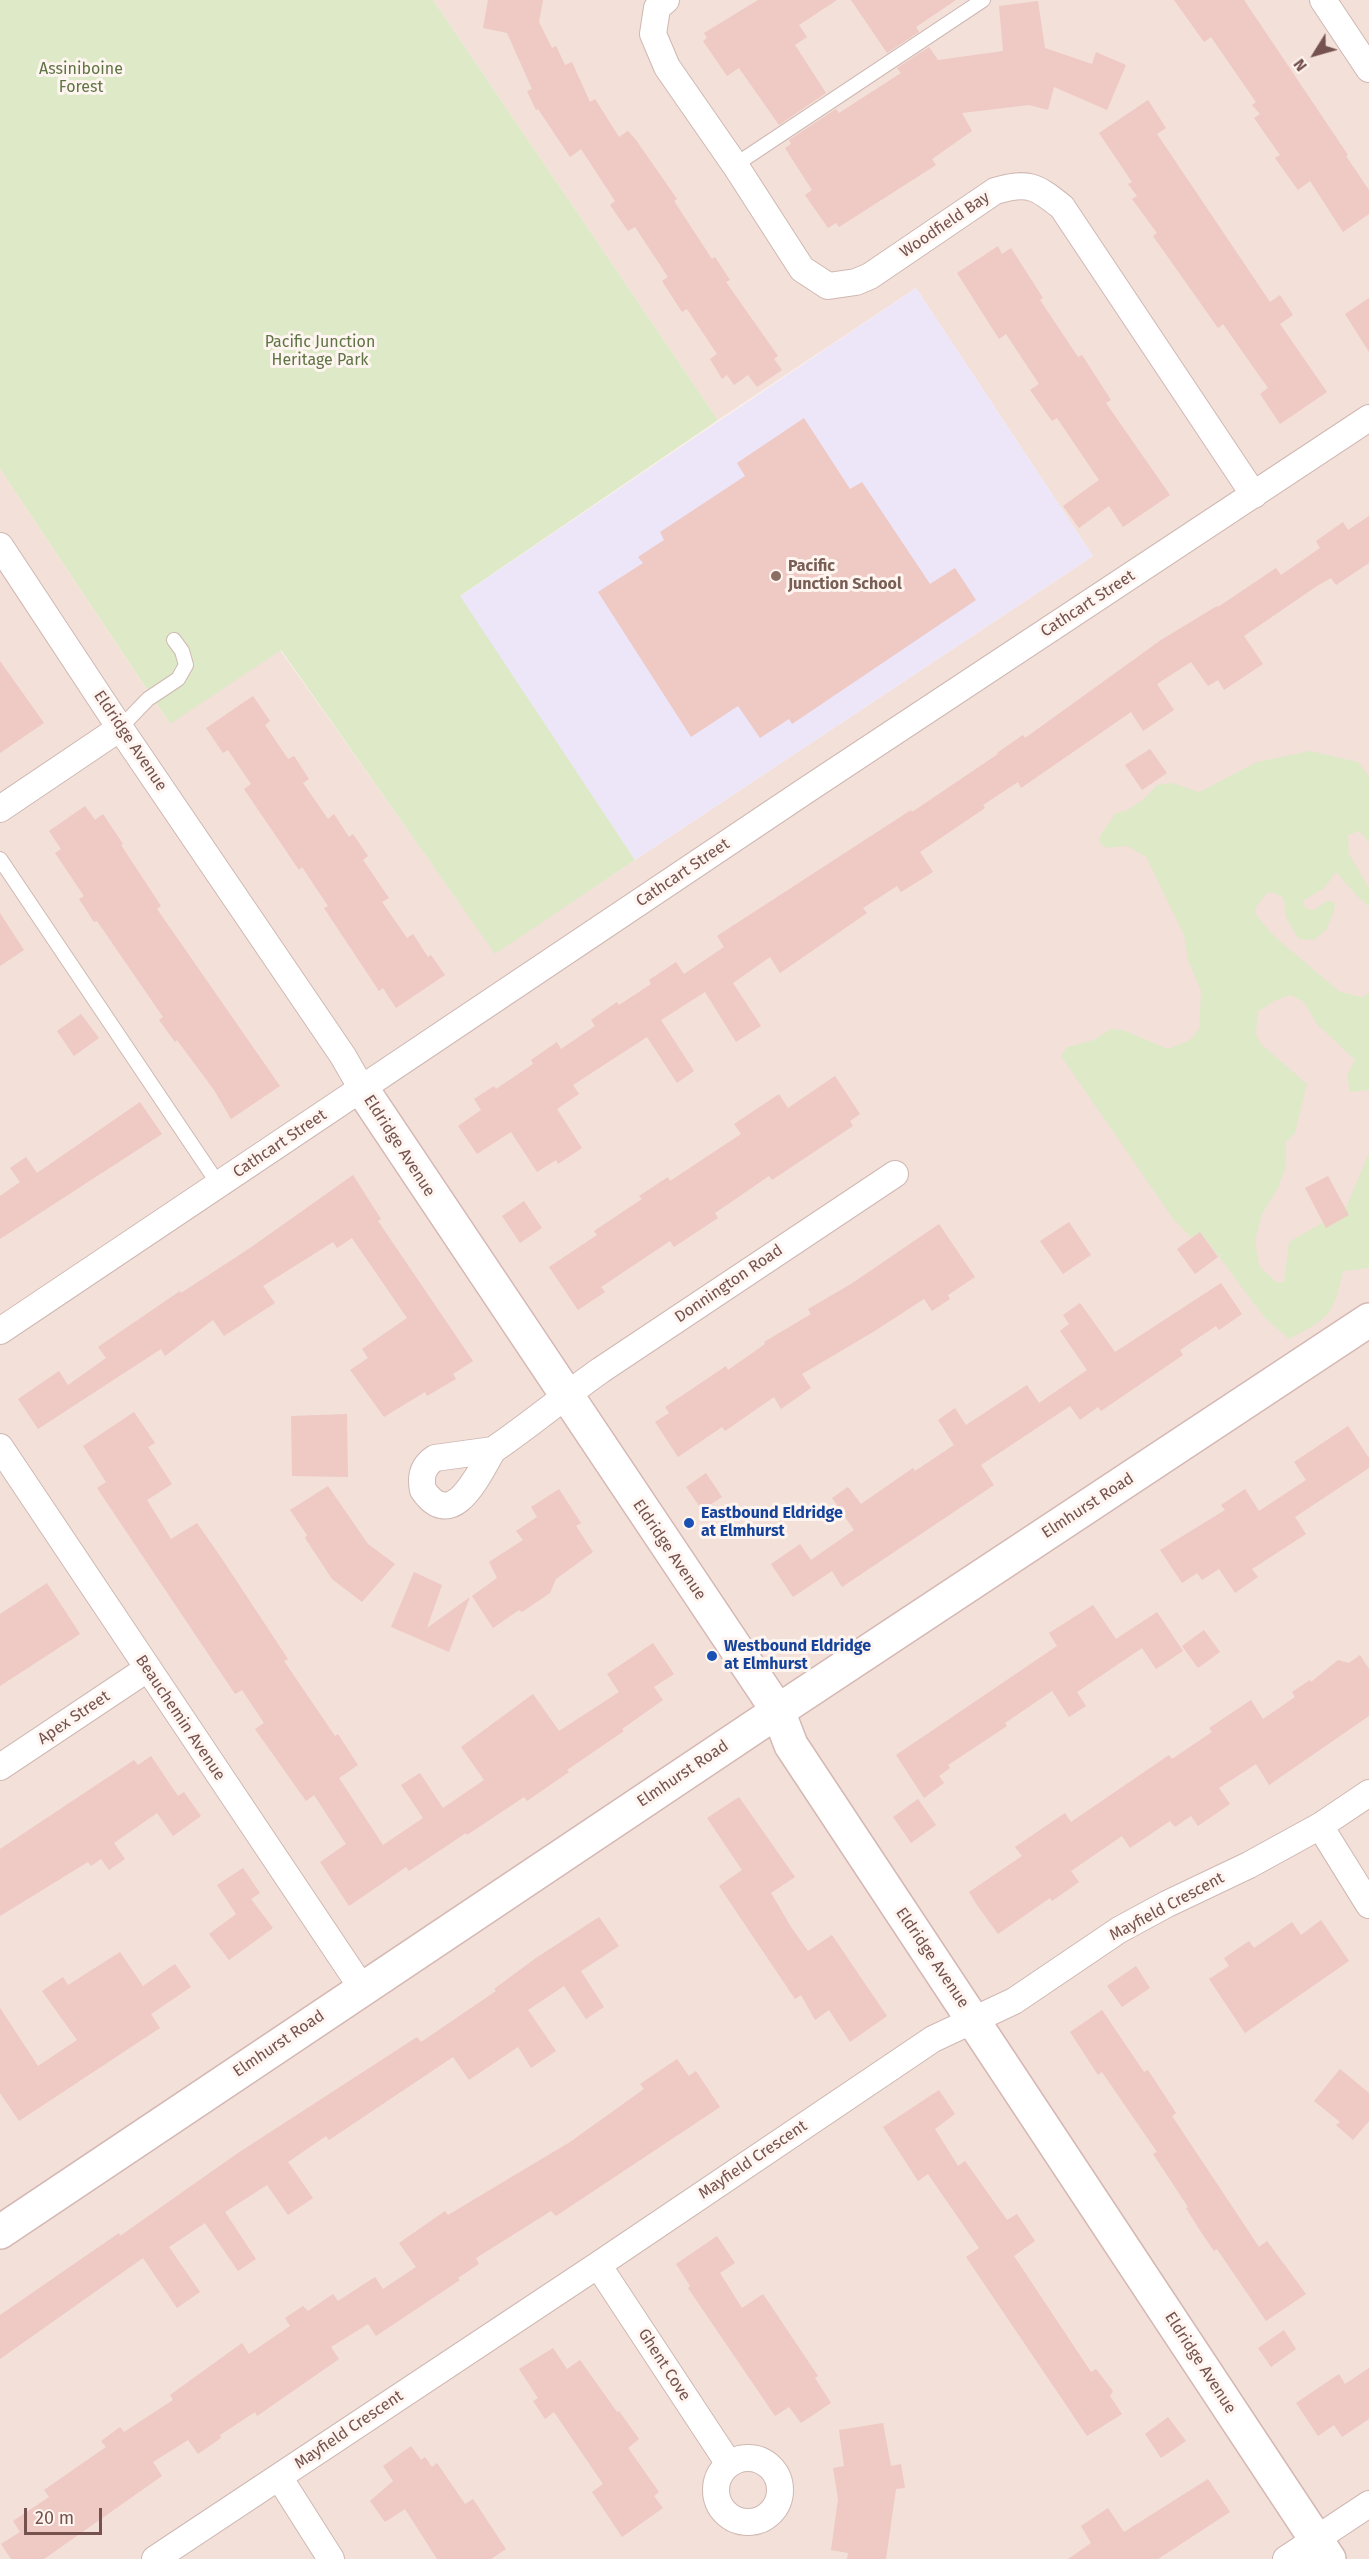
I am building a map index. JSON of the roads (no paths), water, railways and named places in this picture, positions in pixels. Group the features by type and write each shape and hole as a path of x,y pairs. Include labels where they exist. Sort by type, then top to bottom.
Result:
{"street":[{"name":"Woodfield Bay","path":"666,0 657,8 652,34 667,67 735,165 802,269 828,286 856,282 870,276 995,191 1018,184 1041,190 1062,207 1254,495"},
{"path":"1323,0 1369,69"},
{"name":"Cathcart Street","path":"0,1331 815,785 1369,418"},
{"name":"Eldridge Avenue","path":"0,546 120,728 343,1056 362,1089 777,1711 791,1745 1323,2549"},
{"path":"0,809 120,728"},
{"name":"Donnington Road","path":"493,1450 530,1425 565,1395 895,1174"},
{"name":"Elmhurst Road","path":"0,2232 777,1711 1369,1320"},
{"name":"Beauchemin Avenue","path":"0,1447 362,1988"},
{"name":"Apex Street","path":"0,1767 147,1669"},
{"name":"Mayfield Crescent","path":"155,2559 933,2039 1014,2001 1119,1930 1249,1865 1320,1826 1369,1793"},
{"path":"1320,1826 1369,1905"},
{"name":"Ghent Cove","path":"598,2265 729,2464"},
{"path":"279,2477 332,2559"},
{"path":"1286,2559 1323,2549 1369,2504"}],"lane":[{"path":"735,165 983,0"},
{"path":"120,728 148,699 178,679 186,665 183,651 174,640"},
{"path":"0,859 219,1185"}],"place":[{"name":"Pacific Junction School","path":"776,576"},
{"name":"Eastbound Eldridge at Elmhurst","path":"689,1523"},
{"name":"Westbound Eldridge at Elmhurst","path":"712,1656"}],"park label":[{"name":"Assiniboine Forest","path":"81,79"},
{"name":"Pacific Junction Heritage Park","path":"320,352"}]}
